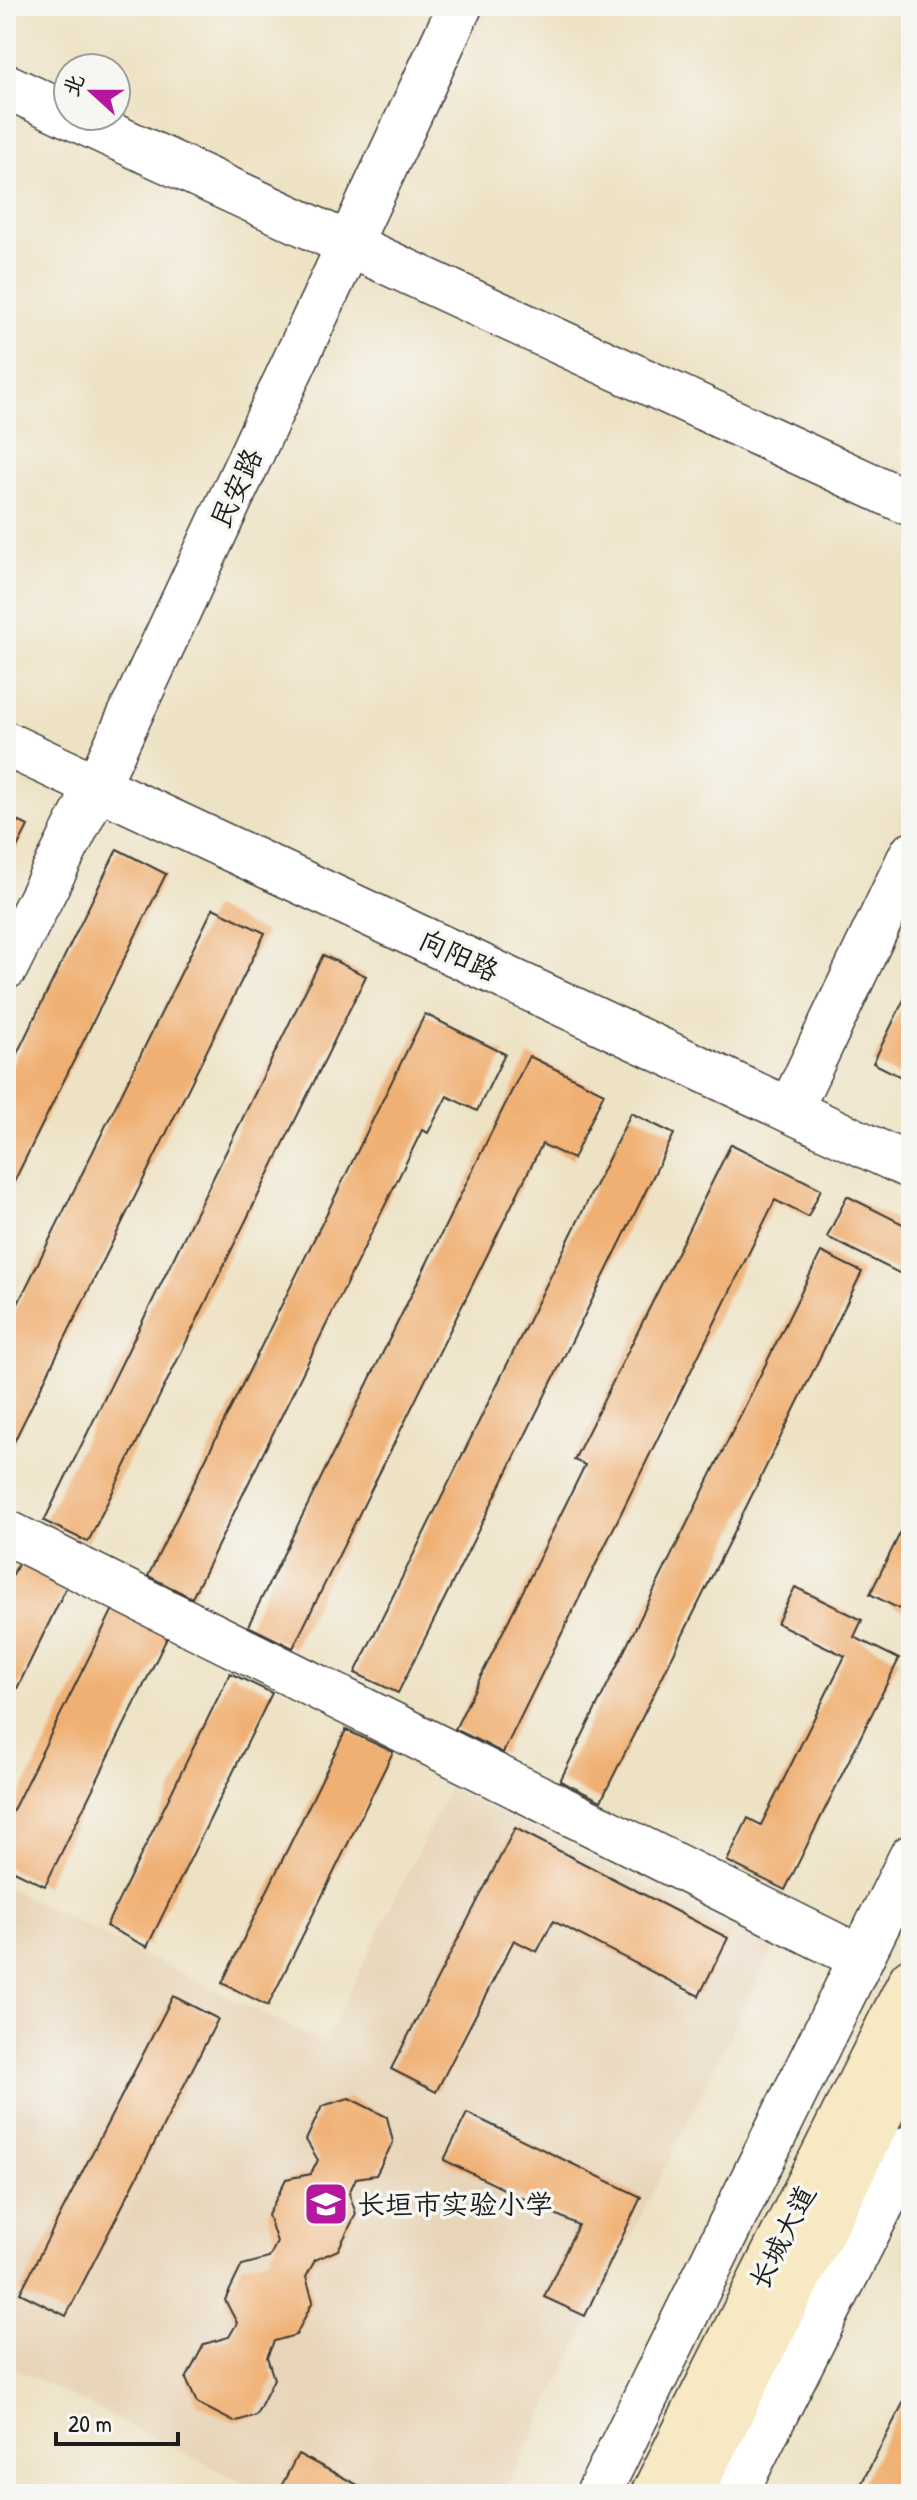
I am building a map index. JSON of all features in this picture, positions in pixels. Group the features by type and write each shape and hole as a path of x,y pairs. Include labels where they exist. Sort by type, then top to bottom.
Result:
{"main road":[{"name":"长城大道","path":"653,2494 911,1980"},
{"name":"长城大道","path":"690,2494 899,2106 911,2054"}],"street":[{"name":"民安路","path":"6,967 97,786 460,6"},
{"path":"6,86 52,108"},
{"path":"104,132 911,504"},
{"name":"向阳路","path":"6,744 911,1167"},
{"path":"790,1110 911,855"},
{"path":"6,1532 861,1958"},
{"path":"598,2494 911,1857"},
{"path":"735,2494 911,2147"}],"shaded area":[{"name":"长垣市实验小学","path":"449,1788 773,1948 504,2494 266,2494 6,2364 6,1887 324,2044"}],"building":[{"path":"6,815 28,826 6,869"},
{"path":"117,849 166,874 6,1198 6,1076"},
{"path":"213,908 265,933 6,1458 6,1328"},
{"path":"323,955 366,976 88,1542 44,1521"},
{"path":"911,985 911,1082 873,1063"},
{"path":"425,1014 505,1054 477,1111 447,1096 428,1133 422,1130 192,1598 148,1576"},
{"path":"529,1056 604,1093 573,1159 542,1144 293,1648 248,1626"},
{"path":"631,1113 674,1134 398,1693 355,1673"},
{"path":"731,1144 821,1189 808,1217 775,1200 503,1753 455,1729 585,1465 574,1460"},
{"path":"847,1196 911,1228 911,1279 827,1237"},
{"path":"821,1252 862,1272 601,1801 560,1781"},
{"path":"911,1511 911,1595 903,1611 870,1594"},
{"path":"19,1562 67,1586 6,1711 6,1588"},
{"path":"795,1587 862,1620 854,1637 899,1659 785,1890 727,1861 748,1818 761,1825 845,1656 777,1623"},
{"path":"114,1607 169,1634 45,1886 6,1867 6,1824"},
{"path":"230,1673 272,1693 147,1947 106,1926"},
{"path":"346,1730 393,1752 268,2006 222,1983"},
{"path":"515,1828 728,1938 699,1996 553,1921 537,1952 514,1940 436,2092 391,2069"},
{"path":"173,1996 218,2019 66,2316 20,2293"},
{"path":"349,2098 387,2117 393,2142 376,2175 356,2178 349,2193 356,2214 338,2250 315,2260 306,2277 313,2301 296,2335 274,2341 267,2357 274,2379 256,2415 234,2422 197,2403 186,2379 204,2344 229,2337 237,2323 225,2300 242,2265 269,2258 277,2242 268,2215 286,2179 311,2174 318,2160 306,2140 322,2106"},
{"path":"467,2113 641,2197 585,2316 544,2297 578,2225 444,2160"},
{"path":"911,2388 911,2494 856,2494"},
{"path":"298,2454 375,2494 286,2494 279,2490"}],"place":[{"name":"长垣市实验小学","path":"326,2204"}]}
